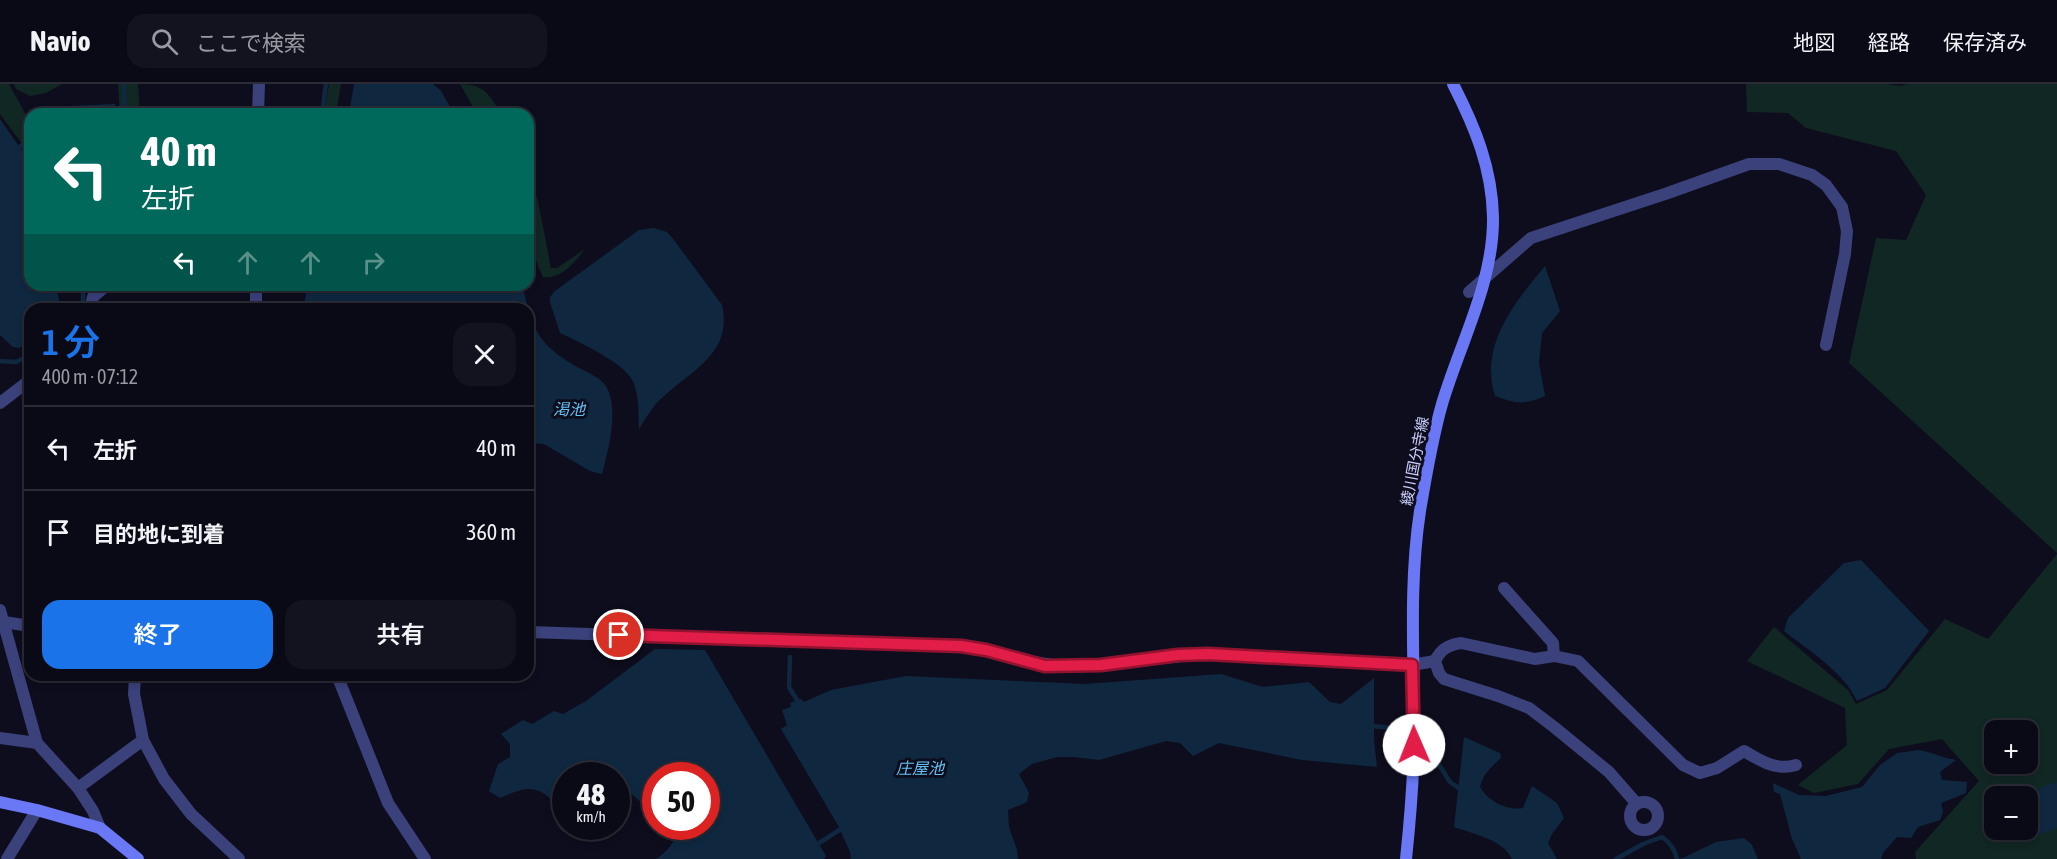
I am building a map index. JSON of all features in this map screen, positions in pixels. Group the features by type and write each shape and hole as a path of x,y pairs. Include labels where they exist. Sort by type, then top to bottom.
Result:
{"main road":[{"name":"綾川国分寺線","path":"1406,859 1411,816 1414,745 1413,584 1420,514 1442,404 1484,281 1492,243 1491,189 1485,159 1476,133 1453,84"},
{"path":"1026,660 1045,666 1101,665 1178,655 1208,654 1412,665"},
{"path":"0,802 100,828 138,859"}],"street":[{"path":"258,108 259,84"},
{"path":"1469,292 1531,238 1749,164 1779,164 1812,175 1826,185 1842,207 1847,231 1845,254 1826,345"},
{"path":"92,303 93,297 100,291"},
{"path":"0,403 24,385"},
{"path":"1504,588 1552,643 1554,656"},
{"path":"24,624 2,616 5,641 37,743 78,788 93,811 100,828"},
{"path":"534,632 961,646 1026,660"},
{"path":"1638,804 1609,772 1528,708 1444,679 1435,661 1439,651 1450,644 1461,643 1535,658 1554,656 1578,661 1683,765 1700,772 1717,768 1744,751 1767,765 1788,768 1796,765"},
{"path":"1412,665 1435,661"},
{"path":"135,681 134,694 143,740 164,779 191,814 239,859"},
{"path":"339,681 388,803 425,859"},
{"path":"0,738 37,743"},
{"path":"78,788 143,740"},
{"path":"7,859 37,810"}],"green space":[{"path":"0,84 9,84 24,111 24,147 0,114"},
{"path":"14,84 62,84 46,93 30,96 16,89"},
{"path":"118,84 138,84 140,108 120,108"},
{"path":"329,84 341,84 337,108 325,108"},
{"path":"460,84 481,88 497,108 474,108"},
{"path":"1746,84 1887,84 1902,86 1906,84 2057,84 2057,553 1849,363 1876,238 1906,240 1926,195 1896,151 1806,128 1788,113 1747,112"},
{"path":"534,191 538,201 551,268 557,268 585,249 567,269 556,276 543,277 534,255"},
{"path":"2057,554 2057,859 1916,859 1915,852 1979,781 1942,739 1889,749 1858,784 1814,793 1798,785 1847,745 1845,708 1747,661 1774,627 1848,690 1856,704 1887,690 1945,619 1988,639"}],"water":[{"path":"354,84 433,84 441,91 451,108 350,108"},
{"path":"115,104 116,108 40,108"},
{"path":"0,119 24,153 24,291 57,291 60,303 24,303 24,345 19,348 13,347 0,335"},
{"path":"654,228 667,232 722,305 724,323 721,338 713,351 703,363 655,405 639,429 637,396 631,378 609,359 560,333 550,297 639,230"},
{"path":"1545,266 1560,311 1542,333 1539,363 1545,396 1526,402 1509,401 1495,396 1491,377 1496,342 1503,325 1522,294"},
{"path":"306,291 524,291 526,303 305,303"},
{"name":"渇池","path":"534,326 554,352 592,374 605,385 612,408 609,443 602,474 590,471 544,444 534,443"},
{"path":"1861,560 1929,631 1885,688 1857,701 1851,690 1834,671 1784,631 1788,618 1844,563"},
{"path":"655,649 705,650 826,856 824,859 656,859 665,853 674,840 720,840 720,762 642,762 642,803 630,792 630,762 552,762 552,800 533,789 526,789 500,798 489,791 498,764 510,757 510,744 501,734 523,720 532,724 554,711 563,714 586,701"},
{"name":"庄屋池","path":"1221,674 1263,687 1309,682 1330,702 1341,704 1374,678 1374,740 1377,767 1302,760 1219,743 1193,756 1180,743 1166,741 1099,760 1057,757 1032,764 1019,774 1029,793 1027,802 1008,810 1009,827 1018,859 851,859 839,827 781,729 787,725 782,710 791,707 790,703 801,699 804,702 831,690 906,676 1085,684"},
{"path":"1464,737 1500,753 1501,758 1485,774 1480,787 1493,801 1511,808 1523,808 1532,786 1557,803 1564,818 1548,843 1557,859 1512,859 1508,852 1495,842 1454,827"},
{"path":"1919,750 1956,760 1940,772 1942,780 1967,782 1966,793 1941,803 1943,812 1940,820 1918,827 1911,838 1897,837 1883,853 1881,859 1801,859 1792,839 1780,794 1774,792 1773,783 1799,795 1826,796 1862,787 1880,765 1897,753"},
{"path":"2057,782 2057,828 2038,835 2038,791"},
{"path":"1744,838 1752,845 1758,859 1675,859 1683,858 1716,842"}],"waterway":[{"path":"124,84 124,108"},
{"path":"323,108 326,84"},
{"path":"16,150 24,143"},
{"path":"83,291 83,303"},
{"path":"0,361 16,362 24,358"},
{"path":"790,657 789,687 800,705"},
{"path":"1370,726 1395,728"},
{"path":"1424,741 1450,782 1463,791"},
{"path":"813,847 844,827"},
{"path":"1616,859 1643,844 1662,837 1672,846 1677,859"}],"route":[{"path":"619,635 961,646 986,650 1045,666 1101,665 1178,655 1208,654 1412,665 1414,745"}]}
